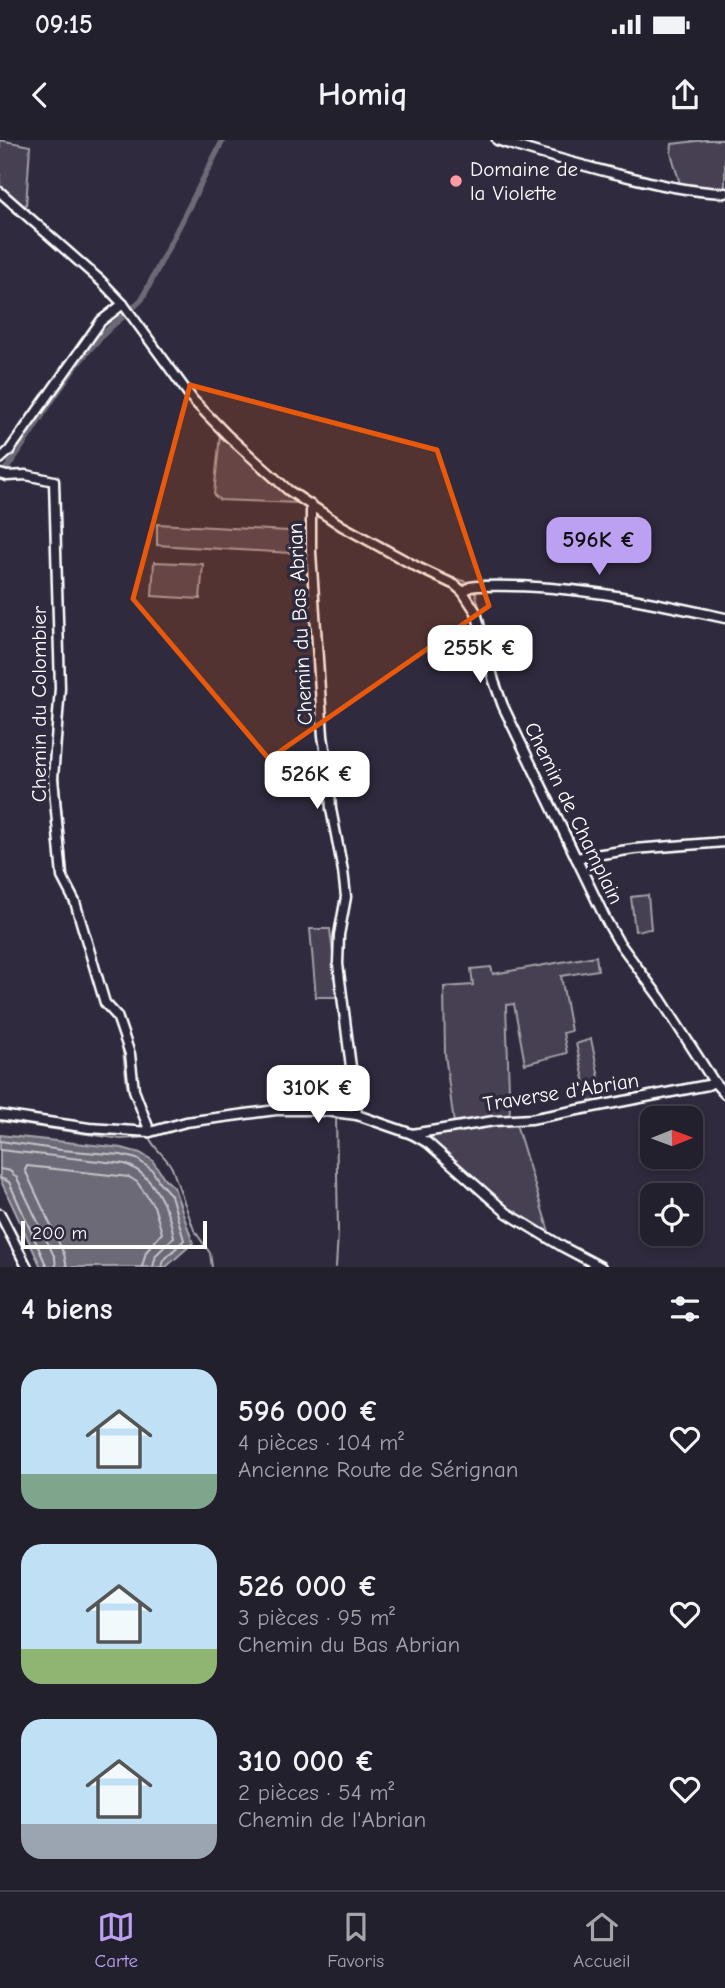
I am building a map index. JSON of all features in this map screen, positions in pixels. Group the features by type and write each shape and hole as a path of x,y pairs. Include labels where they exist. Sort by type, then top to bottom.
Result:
{"street":[{"path":"497,140 551,158 649,182 696,192 725,192"},
{"path":"0,192 80,261 123,304 207,416 288,490 342,526 455,585 463,592 477,586 555,586 649,600 725,618"},
{"path":"0,459 9,451 101,321 123,304"},
{"name":"Chemin du Colombier","path":"2,475 26,475 54,481 60,688 53,778 62,877 75,902 105,1003 117,1016 130,1054 134,1090 150,1132"},
{"name":"Chemin du Bas Abrian","path":"311,505 311,549 323,736 331,809 346,897 339,935 338,964 356,1115"},
{"name":"Chemin de Champlain","path":"463,592 476,612 503,706 594,898 618,941 660,998 714,1082 725,1094"},
{"path":"576,858 634,849 725,842"},
{"name":"Traverse d'Abrian","path":"412,1134 494,1121 531,1119 714,1082"},
{"path":"0,1115 89,1128 150,1132 186,1122 276,1110 317,1110 356,1115 412,1134 443,1155 477,1189 507,1213 601,1267"},
{"path":"0,1214 27,1267"}],"highlighted area":[{"path":"190,385 437,450 489,606 269,759 133,599"}],"shaded area":[{"path":"0,140 30,146 26,207 0,188"},
{"path":"725,140 725,190 681,187 671,153 672,144"},
{"path":"220,434 297,503 220,500 214,495"},
{"path":"157,524 307,532 307,554 157,545"},
{"path":"154,562 203,564 200,599 152,596"},
{"path":"648,895 651,929 635,931 631,897"},
{"path":"310,929 330,929 338,997 316,997"},
{"path":"596,956 598,970 561,976 571,1031 563,1033 567,1053 525,1064 514,1004 506,1005 510,1118 454,1124 445,1054 444,987 473,985 471,969 491,967 493,974"},
{"path":"591,1039 604,1101 590,1105 576,1044"},
{"path":"492,1124 516,1124 550,1235 496,1199 423,1134"}],"water":[{"path":"0,1135 122,1148 140,1153 152,1160 174,1187 193,1243 166,1267 41,1267 0,1179"}],"waterway":[{"path":"131,310 142,299 223,140"},
{"path":"1,476 74,369 107,330 125,315"},
{"path":"324,509 341,519"},
{"path":"348,524 367,535"},
{"path":"61,546 61,573"},
{"path":"446,576 471,583"},
{"path":"475,591 502,691 579,852 586,853"},
{"path":"62,634 63,667"},
{"path":"58,771 68,880"},
{"path":"612,923 621,937"},
{"path":"89,934 99,969"},
{"path":"671,1007 681,1023"},
{"path":"113,1018 118,1032"},
{"path":"122,1044 127,1085 143,1127"},
{"path":"714,1075 725,1087"},
{"path":"262,1116 281,1114"},
{"path":"336,1115 336,1267"},
{"path":"354,1118 378,1126"},
{"path":"0,1121 121,1139 149,1137 172,1168 194,1230 210,1253 212,1267"},
{"path":"149,1137 191,1125"},
{"path":"397,1133 429,1149"},
{"path":"452,1169 475,1193"},
{"path":"482,1199 516,1224 589,1267"}],"place":[{"name":"Domaine de la Violette","path":"456,181"}]}
